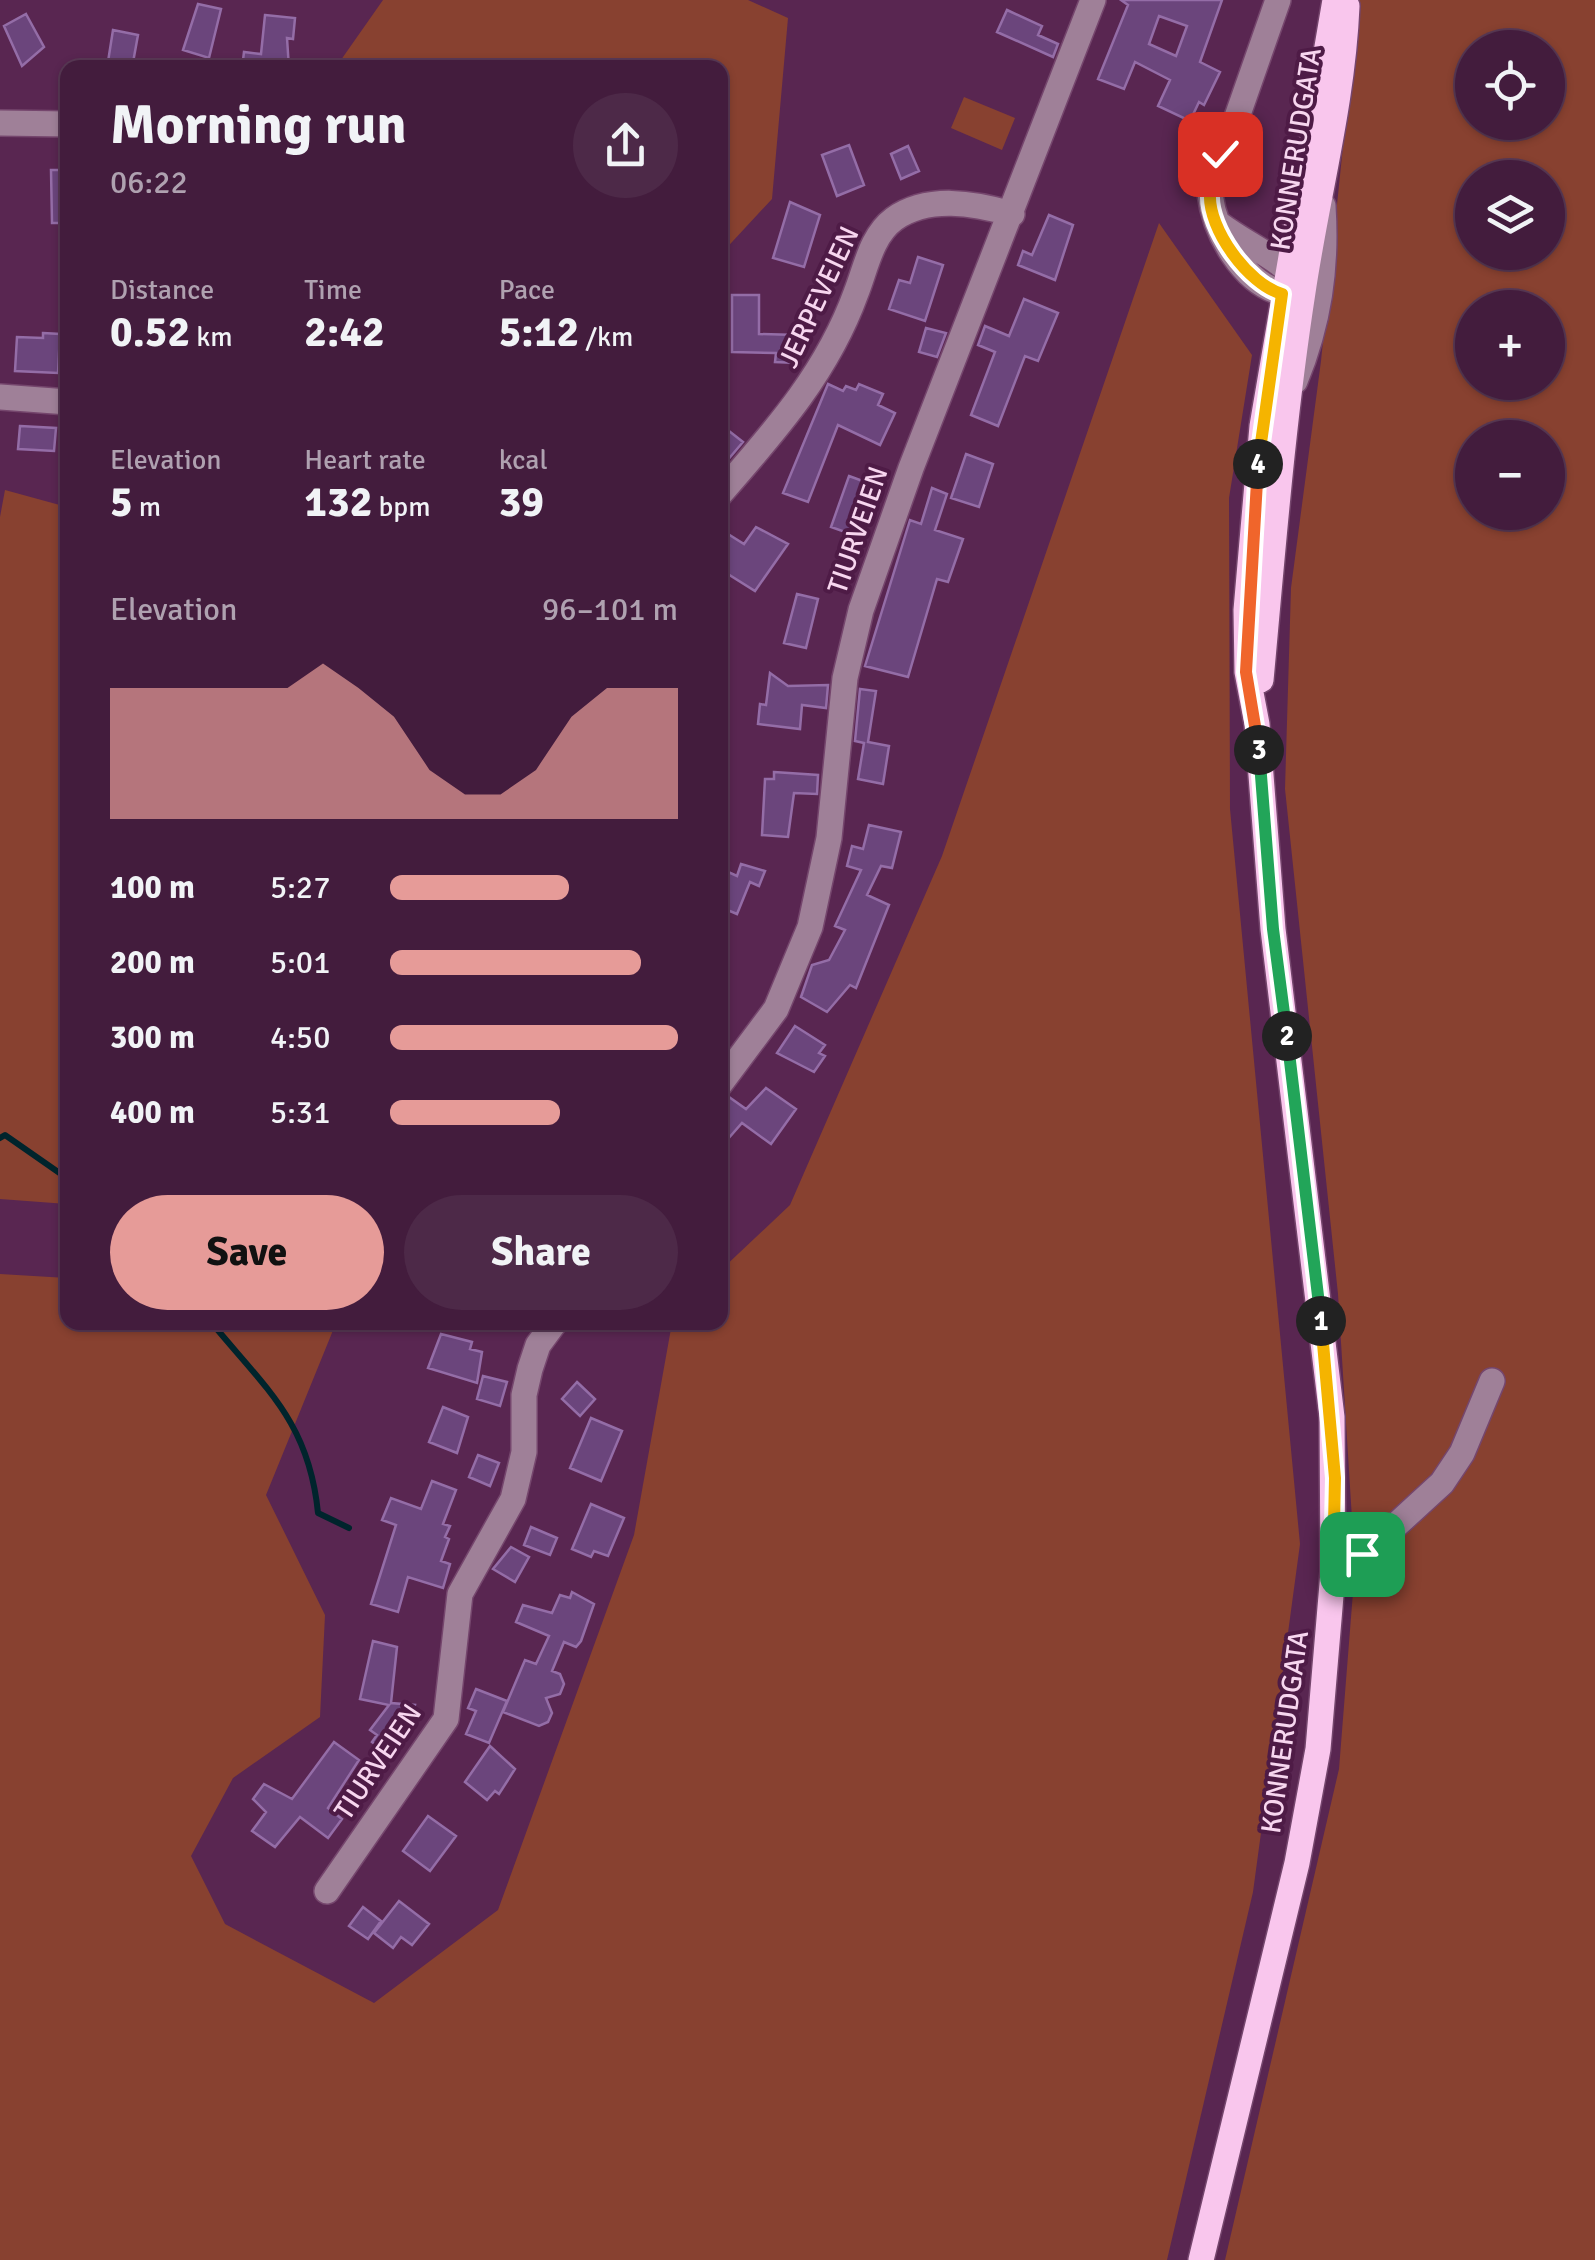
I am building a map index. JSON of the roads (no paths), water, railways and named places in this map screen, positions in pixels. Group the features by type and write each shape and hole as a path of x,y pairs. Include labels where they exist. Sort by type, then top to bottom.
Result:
{"main road":[{"name":"KONNERUDGATA","path":"1286,264 1336,0"},
{"name":"KONNERUDGATA","path":"1201,2260 1300,1844 1318,1749 1333,1572 1332,1418 1273,929 1258,724 1246,672 1250,552 1293,290 1322,201 1347,0"},
{"name":"KONNERUDGATA","path":"1258,724 1293,290"}],"street":[{"name":"TIURVEIEN","path":"728,1073 776,1009 810,927 829,838 843,690 862,610 911,468 1092,0"},
{"path":"1278,0 1265,48 1213,179 1212,207 1246,272 1293,290"},
{"path":"0,123 60,124"},
{"path":"1287,399 1319,308 1326,255 1322,201"},
{"name":"JERPEVEIEN","path":"728,484 814,382 845,323 879,235 890,222 919,206 936,204 981,206 1012,214"},
{"path":"1219,224 1261,256 1286,264 1293,290"},
{"path":"0,397 60,401"},
{"name":"TIURVEIEN","path":"327,1890 446,1719 460,1594 513,1499 524,1452 523,1408 530,1368 538,1345 549,1330"},
{"path":"1333,1572 1346,1570 1442,1483 1462,1453 1492,1381"}],"waterway":[{"path":"0,1138 5,1135 60,1173"},
{"path":"218,1330 267,1388 295,1430 313,1481 318,1513 349,1528"}]}
